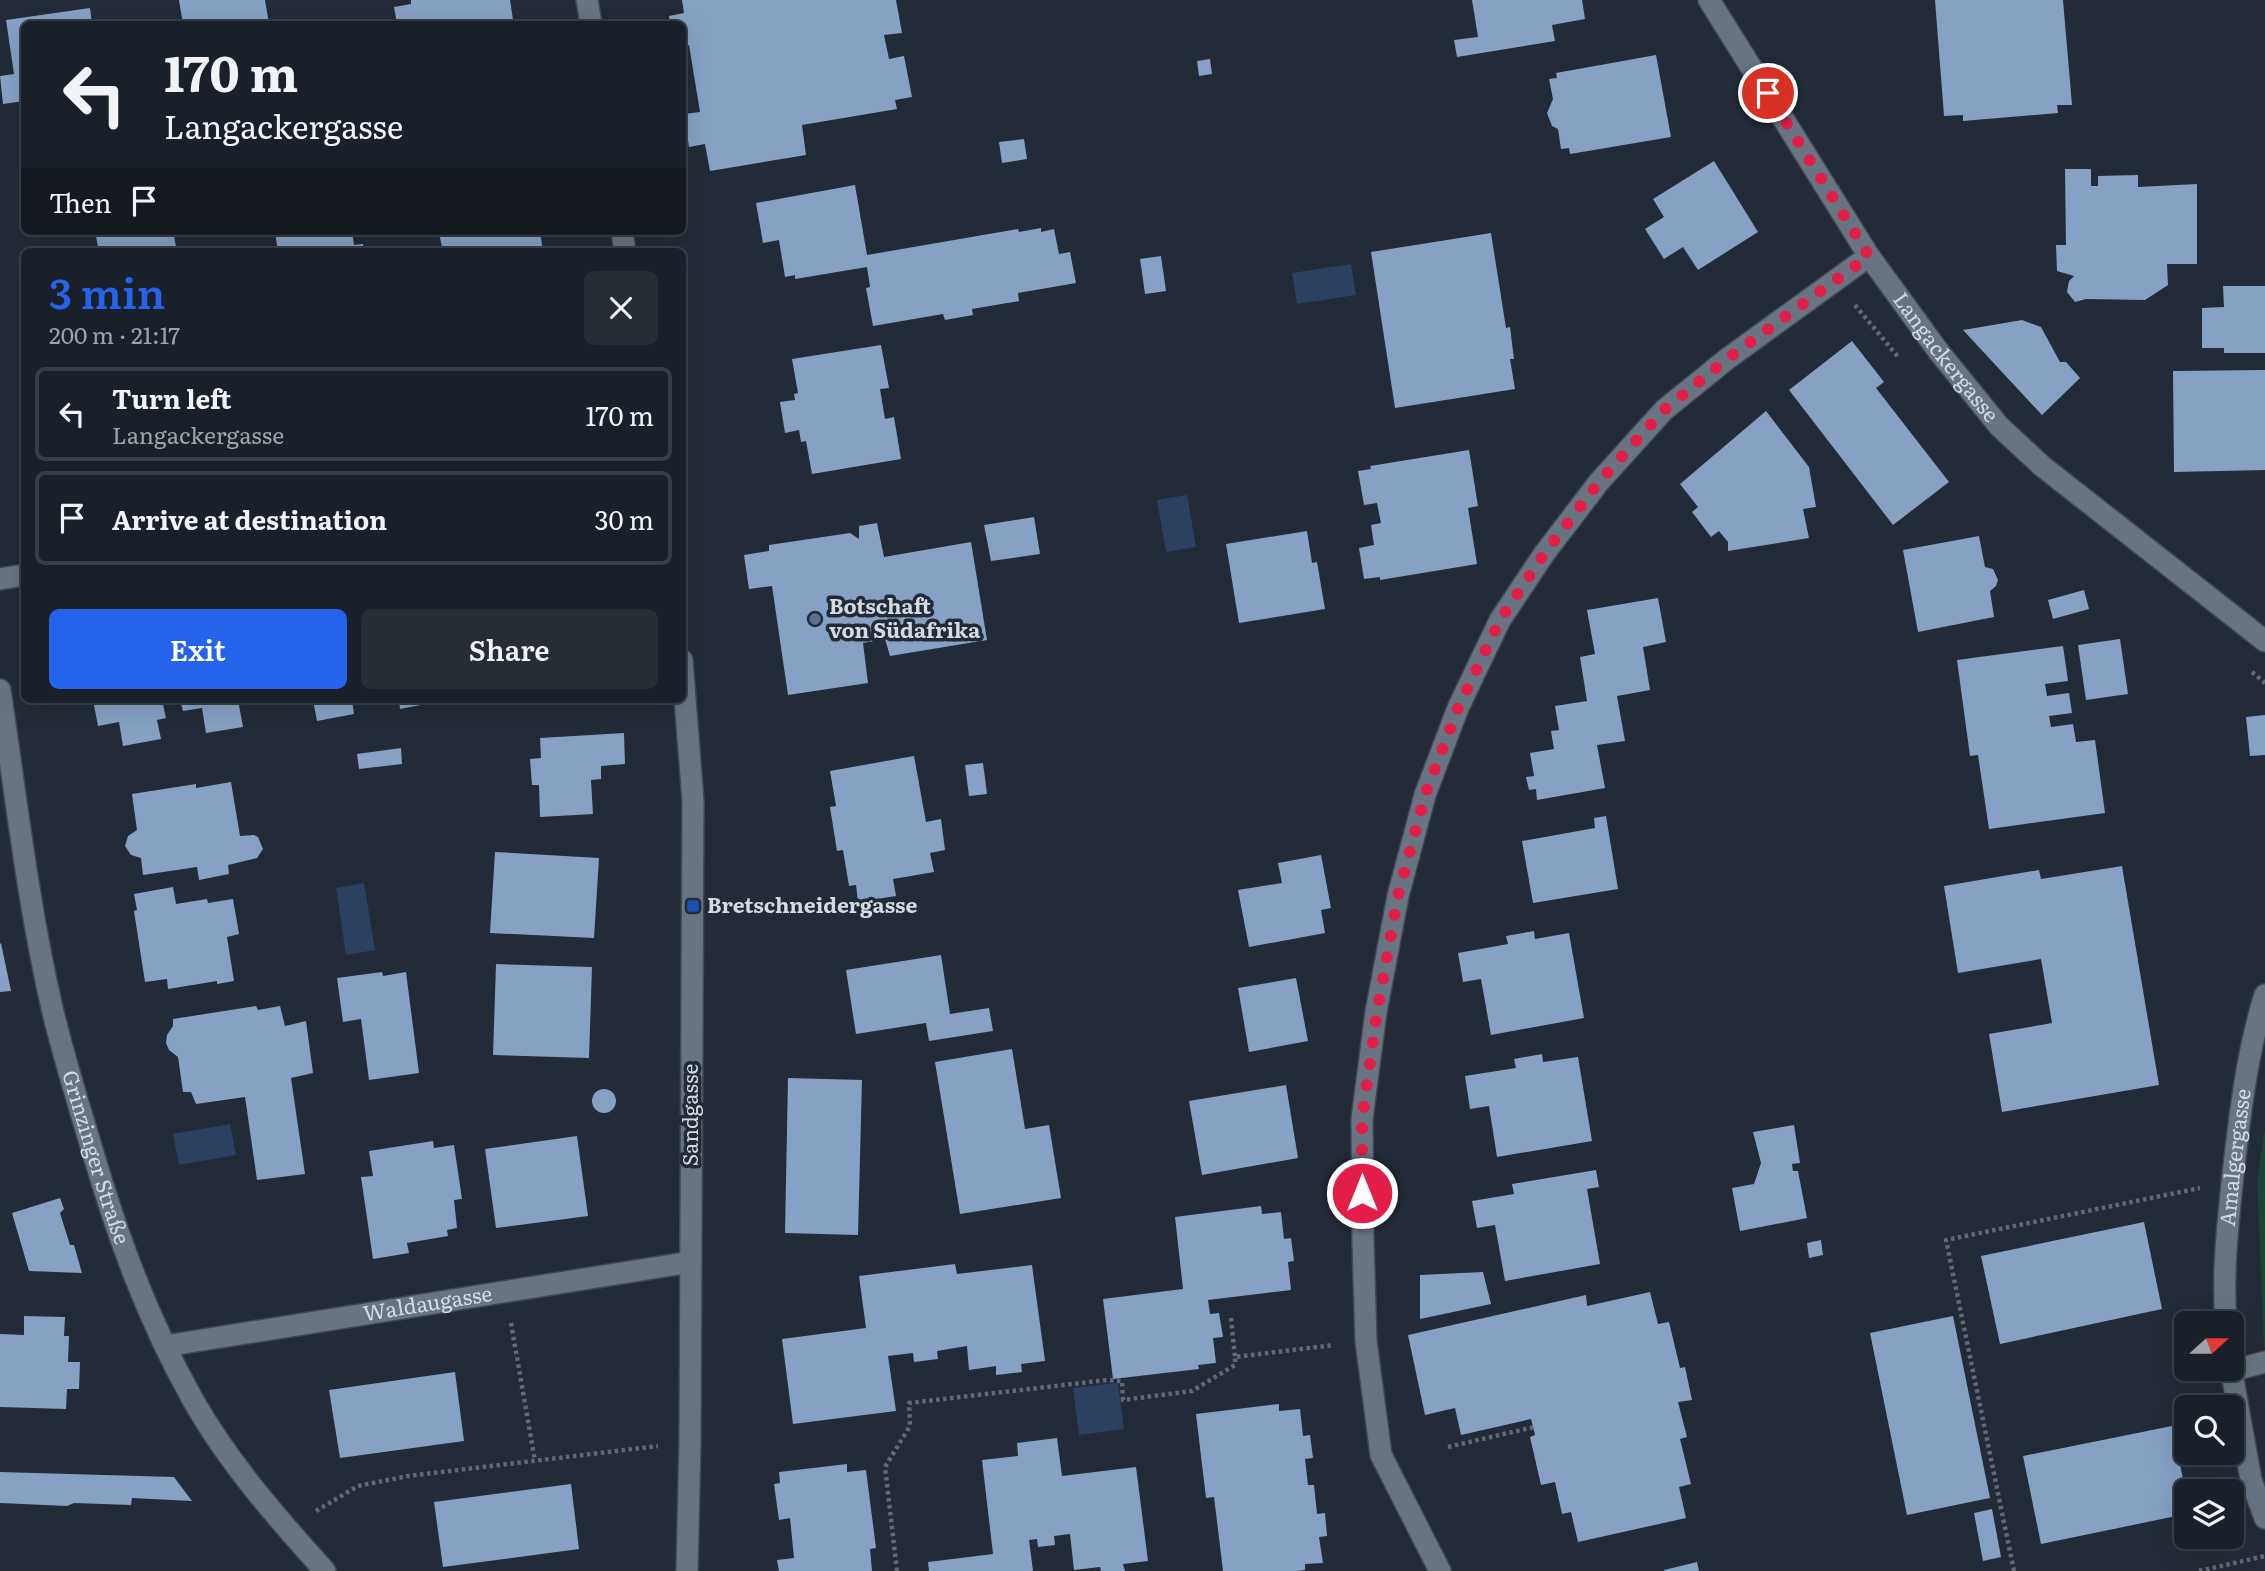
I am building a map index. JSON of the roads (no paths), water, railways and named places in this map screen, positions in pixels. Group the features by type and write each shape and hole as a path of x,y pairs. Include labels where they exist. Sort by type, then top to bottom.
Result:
{"street":[{"path":"587,0 590,21"},
{"name":"Langackergasse","path":"1709,0 1869,256 1939,352 1999,426 2042,466 2265,641"},
{"path":"1440,1571 1381,1455 1366,1341 1362,1119 1377,1012 1398,896 1425,795 1458,708 1500,620 1544,554 1609,471 1664,410 1727,359 1869,256"},
{"path":"0,579 21,576"},
{"name":"Grinzinger Straße","path":"0,690 28,882 52,1008 111,1214 138,1290 194,1401 227,1452 286,1528 325,1571"},
{"name":"Sandgasse","path":"685,703 693,802 687,1571"},
{"name":"Amalgergasse","path":"2225,1311 2223,1292 2228,1213 2240,1112 2265,995"},
{"name":"Waldaugasse","path":"165,1346 691,1262"},
{"path":"2244,1367 2265,1362"},
{"path":"2233,1381 2251,1480 2265,1518"}],"water":[{"path":"1351,264 1356,295 1297,304 1292,273"},
{"path":"1187,495 1196,547 1166,552 1157,500"},
{"path":"364,883 375,950 346,955 336,888"},
{"path":"230,1124 236,1155 179,1165 173,1134"},
{"path":"1118,1383 1124,1429 1079,1435 1073,1388"}],"place":[{"name":"Botschaft von Südafrika","path":"815,619"},
{"name":"Bretschneidergasse","path":"693,906"}]}
